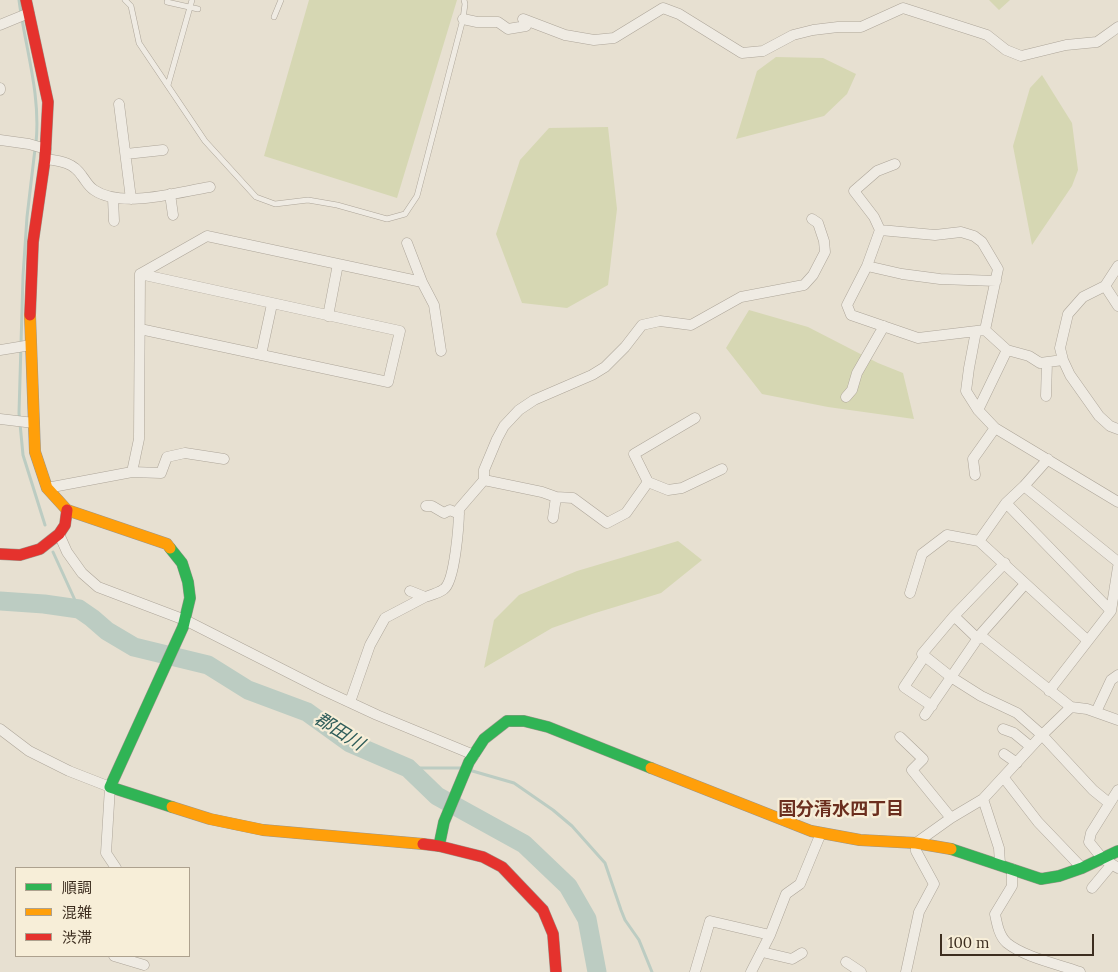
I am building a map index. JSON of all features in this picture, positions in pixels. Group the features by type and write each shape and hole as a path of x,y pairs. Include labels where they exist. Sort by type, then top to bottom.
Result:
{"street":[{"path":"26,0 48,102 33,242 27,346 30,422 35,452 47,488 67,510 167,544 182,563 188,582 190,598 184,623 110,787 106,853 115,867"},
{"path":"463,19 477,22 498,22 508,30 526,26 524,20 565,35 594,40 614,38 664,8 679,14 742,53 763,51 793,35 813,30 838,26 861,26 903,8 987,35 1006,50 1021,56 1066,45 1098,42 1118,27"},
{"path":"0,25 28,13"},
{"path":"119,104 131,199"},
{"path":"0,140 29,144 65,162 81,174 87,184 95,191 113,198 146,199 210,187"},
{"path":"126,154 163,150"},
{"path":"895,164 877,171 854,191 874,217 880,230 867,266 847,306 851,315 918,338 981,330 1007,350 1028,356 1040,363 1062,360"},
{"path":"170,194 173,215"},
{"path":"113,198 114,221"},
{"path":"350,702 370,645 385,618 444,589 450,580 459,525 459,509 484,480 484,470 497,439 504,426 519,410 534,400 592,375 605,366 625,347 642,325 660,320 691,325 740,297 804,285 814,274 825,252 824,241 818,223 812,219"},
{"path":"880,230 935,235 962,232 974,236 982,242 998,269 969,368 966,392 978,410 995,428 1118,502"},
{"path":"140,274 207,236 422,282"},
{"path":"407,243 422,282 434,305 441,351"},
{"path":"328,316 338,264"},
{"path":"867,266 902,274 940,279 996,281"},
{"path":"1118,266 1105,286 1083,297 1068,314 1060,348 1062,360 1070,375 1099,416 1110,426 1118,429"},
{"path":"140,274 400,331 388,382 140,329"},
{"path":"132,472 139,439 140,274"},
{"path":"1105,286 1118,306"},
{"path":"261,354 272,304"},
{"path":"846,397 852,390 857,373 884,326"},
{"path":"5,349 27,346"},
{"path":"978,410 1007,350"},
{"path":"1046,396 1047,362"},
{"path":"695,418 634,454 648,482 668,490 682,488 722,469"},
{"path":"0,420 30,422"},
{"path":"976,475 973,460 995,428"},
{"path":"47,488 132,472 161,473 167,457 185,452 224,459"},
{"path":"979,541 1006,502 1024,486 1048,459"},
{"path":"484,480 542,492 556,497 574,498 607,523 626,513 648,482"},
{"path":"1024,486 1118,562"},
{"path":"552,518 556,497"},
{"path":"1006,502 1111,611"},
{"path":"426,506 432,506 444,513 450,510 459,514"},
{"path":"0,554 20,555 40,549 59,534 65,525 67,510"},
{"path":"59,534 82,573 98,587 184,623 471,758"},
{"path":"910,593 922,554 947,536 979,541 1087,640"},
{"path":"932,706 904,687 924,657 922,654 954,616 1005,563"},
{"path":"1050,691 1087,640 1111,611 1117,574"},
{"path":"925,715 979,637 1025,584"},
{"path":"410,591 425,597"},
{"path":"954,616 1071,707 1096,712 1118,720"},
{"path":"924,657 981,696 1016,713 1042,735 1093,790 1109,803"},
{"path":"1096,712 1111,680 1118,675"},
{"path":"916,843 951,818 983,799 1042,735 1071,707"},
{"path":"439,846 444,822 471,758 484,739 506,720 524,720 548,727 803,828 821,833 860,840 916,843 953,849 1040,879 1111,863"},
{"path":"0,729 29,751 69,771 110,787 210,819 263,830 395,840 439,846 483,857 502,867 543,910 553,934 556,972"},
{"path":"1003,729 1014,733 1031,747"},
{"path":"900,737 923,759 912,770 951,818"},
{"path":"1004,754 1017,763"},
{"path":"1004,778 1038,822 1082,868"},
{"path":"1111,863 1089,842 1091,834 1118,790"},
{"path":"983,799 1000,848 1000,864"},
{"path":"751,972 770,935 786,894 800,884 821,833"},
{"path":"906,972 919,912 934,884 916,851 916,843"},
{"path":"1092,888 1118,851"},
{"path":"1012,869 1012,886 995,914 998,928 1006,942 1023,952 1080,972"},
{"path":"695,972 710,921 770,935"},
{"path":"762,952 792,959 802,953"},
{"path":"118,957 144,964"},
{"path":"846,962 861,972"}],"lane":[{"path":"125,0 131,6 139,43 205,140 256,197 275,204 308,200 337,205 387,219 405,214 417,196 463,19 464,0"},
{"path":"168,85 192,0"},
{"path":"274,17 281,0"},
{"path":"167,2 198,9"}],"green space":[{"path":"309,0 457,0 397,198 264,156"},
{"path":"989,0 1010,0 999,10"},
{"path":"776,57 823,58 856,74 847,94 824,116 736,139 757,71"},
{"path":"1042,75 1072,123 1078,170 1072,186 1032,245 1013,146 1030,88"},
{"path":"608,127 617,209 608,285 567,308 522,303 496,234 520,160 549,128"},
{"path":"749,310 808,327 878,363 903,373 914,419 828,407 762,394 726,348"},
{"path":"678,541 702,560 661,593 552,628 484,668 494,620 519,595 577,571"}],"waterway":[{"path":"19,0 32,71 36,107 36,143"},
{"path":"35,149 27,217 23,276 19,413 23,455 45,525"},
{"path":"53,552 79,609"},
{"name":"郡田川","path":"0,601 79,609 107,631 134,647 208,665 248,690 307,712 350,743 408,768 437,796 524,844 568,886 587,919 597,972"},
{"path":"408,768 463,768"},
{"path":"469,770 514,783 553,810 572,826 605,863 625,920 639,940 652,972"}],"traffic: fast":[{"path":"170,548 182,563 188,582 190,598 183,627 110,787 172,807"},
{"path":"439,846 444,822 469,762 484,739 507,721 524,721 548,727 651,768"},
{"path":"951,849 1041,879 1059,876 1082,868 1118,851"}],"traffic: slow":[{"path":"30,315 35,452 47,488 67,510 167,544 170,548"},
{"path":"651,768 811,831 860,840 916,843 951,849"},
{"path":"172,807 210,819 263,830 423,844"}],"traffic: jam":[{"path":"26,0 48,102 45,159 33,242 30,315"},
{"path":"0,554 20,555 40,549 59,534 65,525 67,510"},
{"path":"423,844 483,857 502,867 543,910 553,934 556,972"}],"district":[{"name":"国分清水四丁目","path":"841,810"}]}
